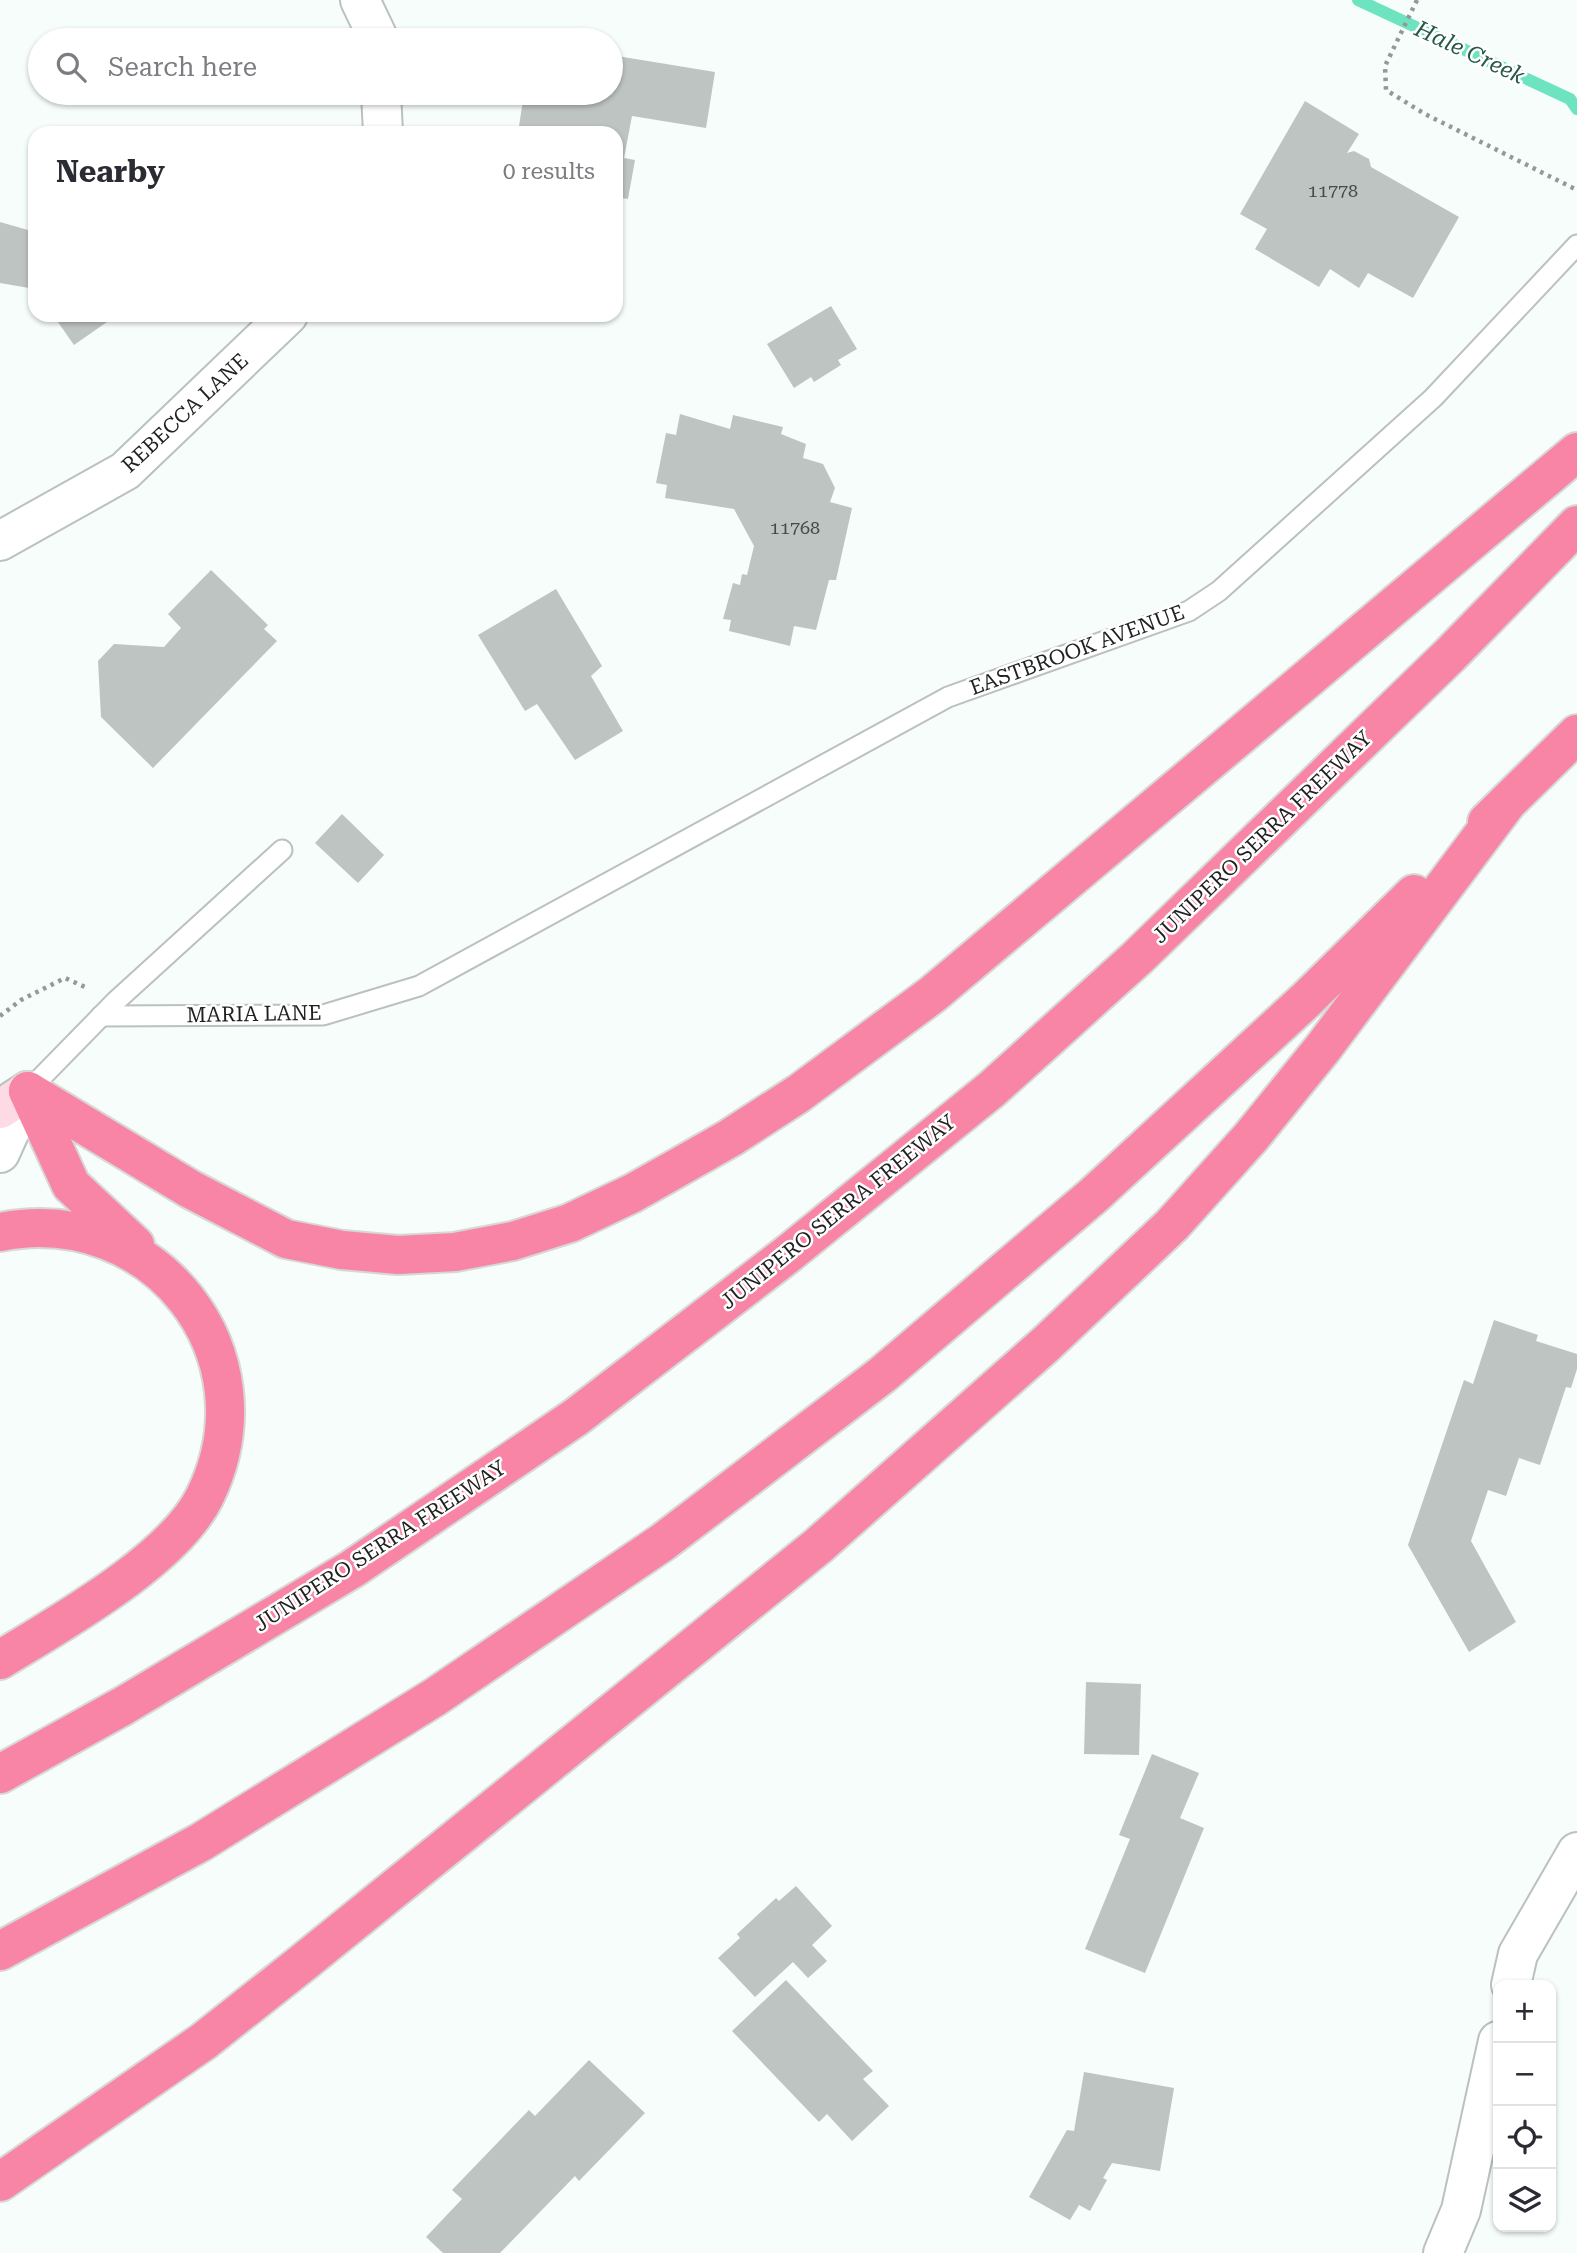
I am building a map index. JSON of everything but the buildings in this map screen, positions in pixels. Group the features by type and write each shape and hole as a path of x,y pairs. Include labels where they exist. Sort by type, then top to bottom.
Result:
{"highway":[{"path":"14,1100 286,1238 342,1250 398,1255 455,1252 513,1241 570,1223 633,1193 730,1138 798,1094 933,994 1577,452"},
{"name":"JUNIPERO SERRA FREEWAY","path":"0,1774 123,1706 352,1569 576,1417 788,1254 992,1089 1137,958 1450,655 1577,525"},
{"path":"0,1951 213,1835 435,1697 663,1542 882,1375 1094,1195 1306,1000 1577,733"},
{"path":"0,2182 204,2041 305,1961 818,1546 1046,1344 1172,1224 1251,1137 1323,1048 1506,804"},
{"path":"0,1660 131,1575 173,1539 205,1498 223,1450 227,1401 220,1361 204,1324 176,1285 71,1185 14,1100"},
{"path":"0,1232 44,1229 84,1233 117,1245 148,1262 176,1285"}],"street":[{"path":"360,0 373,28"},
{"path":"382,105 383,126"},
{"name":"REBECCA LANE","path":"0,541 125,471 281,322"},
{"path":"0,1153 14,1100"},
{"path":"1512,1980 1518,1954 1577,1852"},
{"path":"1443,2253 1461,2210 1498,2043"}],"lane":[{"name":"EASTBROOK AVENUE","path":"569,903 948,697 1189,611 1219,591 1433,398 1577,244"},
{"path":"14,1100 282,850"},
{"name":"MARIA LANE","path":"101,1016 323,1015 419,986 569,903"}],"path":[{"path":"1417,0 1385,66 1386,90 1425,114 1577,190"}],"waterway":[{"name":"Hale Creek","path":"1358,0 1570,99 1577,109"}]}
